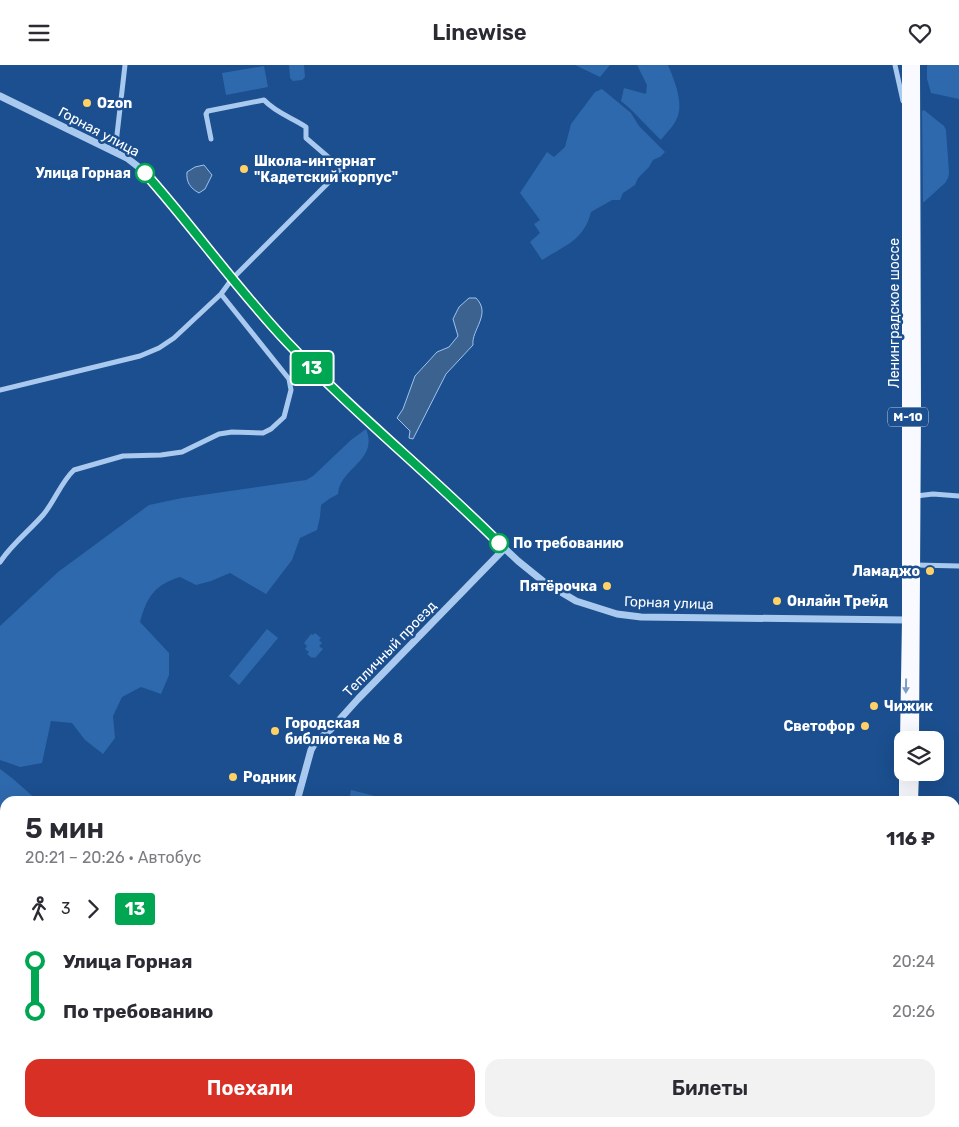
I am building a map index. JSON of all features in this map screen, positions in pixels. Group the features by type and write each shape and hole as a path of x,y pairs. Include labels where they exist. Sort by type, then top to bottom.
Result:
{"highway":[{"name":"Ленинградское шоссе","path":"905,731 908,620 907,65"},
{"name":"Ленинградское шоссе","path":"914,731 916,565 915,65"},
{"path":"904,781 904,796"},
{"path":"913,796 914,781"}],"street":[{"path":"115,152 125,65"},
{"path":"895,65 902,95 906,128"},
{"name":"Горная улица","path":"0,96 127,158 145,172 259,311 324,380 504,549 544,582 562,593 595,608 641,617 908,620"},
{"path":"0,390 140,356 159,348 174,338 221,294 232,279 342,169 306,137 306,127 264,100 208,111 206,114 211,139"},
{"path":"0,562 7,551 55,500 68,476 74,470 124,456 161,455 182,452 219,434 232,432 263,433 271,429 284,417 291,390 289,379 221,294"},
{"path":"915,496 934,494 959,496"},
{"name":"Тепличный проезд","path":"298,796 311,750 315,743 331,729 504,549"},
{"path":"916,565 959,566"}],"shaded area":[{"path":"289,65 304,65 305,77 302,80 293,81 290,78"},
{"path":"575,65 610,65 600,77"},
{"path":"637,65 668,65 675,84 679,98 679,112 674,124 661,140 621,101 624,88 646,94 647,85"},
{"path":"927,65 959,65 959,99 931,93 927,79"},
{"path":"264,66 268,87 226,95 222,73"},
{"path":"602,89 631,113 639,126 665,152 653,160 638,178 635,185 623,193 620,200 612,200 591,212 579,236 542,260 530,242 540,233 534,224 540,220 520,193 547,152 554,157 565,147 571,124 595,92"},
{"path":"924,110 944,126 946,130 949,173 945,183 923,202 922,111"},
{"path":"204,165 212,175 205,189 199,193 189,184 187,172 195,167"},
{"path":"469,298 476,298 482,310 473,345 446,374 413,439 409,438 410,431 397,418 403,409 415,376 437,352 449,347 458,336 453,319 459,307"},
{"path":"366,429 369,440 363,457 345,477 340,485 338,494 321,505 317,530 300,538 292,560 266,594 230,573 196,585 180,577 164,584 153,593 140,622 169,653 169,675 161,694 141,687 122,697 113,716 115,738 103,754 85,740 72,723 51,721 42,763 20,767 0,760 0,626 58,572 149,505 182,498 306,480"},
{"path":"267,629 278,638 239,685 229,676"},
{"path":"315,633 321,638 319,640 322,643 319,646 323,649 315,658 312,658 307,654 309,652 305,649 307,646 304,643 311,634"},
{"path":"0,769 32,796 0,796"},
{"path":"351,790 374,796 350,796"}],"bus line":[{"name":"13","path":"145,173 232,279 286,341 324,380 499,543"}],"place":[{"name":"Ozon","path":"87,103"},
{"name":"Школа-интернат \"Кадетский корпус\"","path":"244,169"},
{"name":"Улица Горная","path":"145,173"},
{"name":"По требованию","path":"499,543"},
{"name":"Ламаджо","path":"930,571"},
{"name":"Пятёрочка","path":"607,586"},
{"name":"Онлайн Трейд","path":"777,601"},
{"name":"Чижик","path":"874,706"},
{"name":"Светофор","path":"865,726"},
{"name":"Городская библиотека № 8","path":"275,731"},
{"name":"Родник","path":"233,777"}]}
